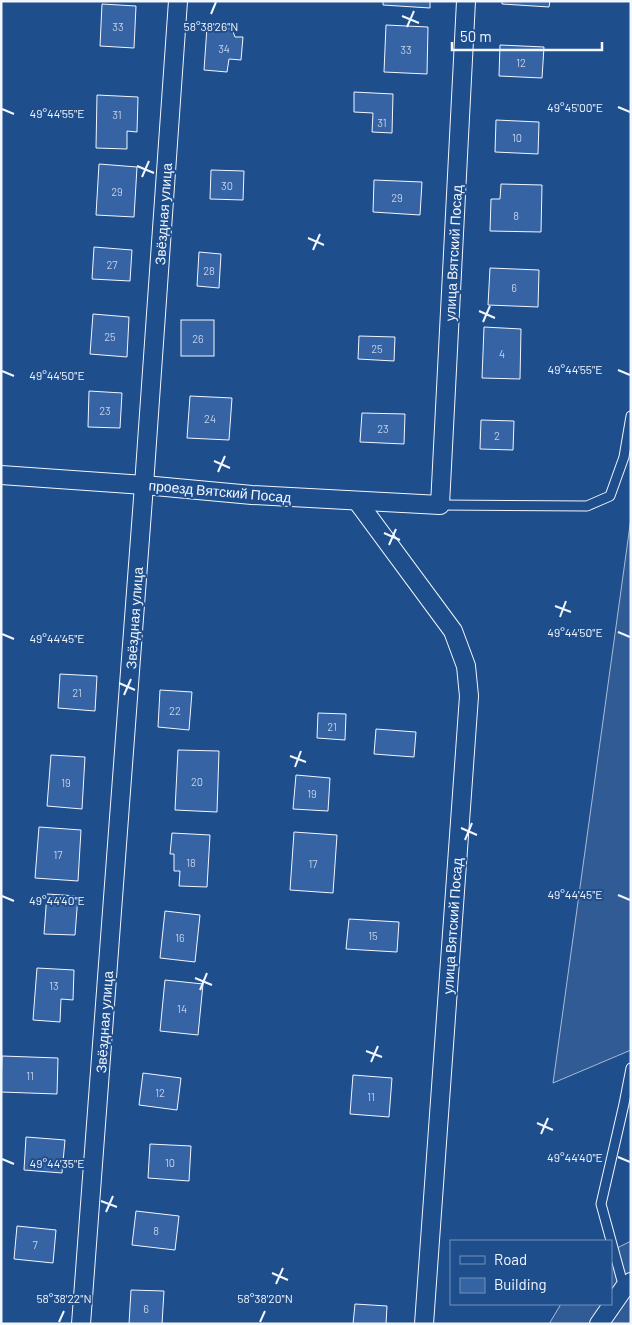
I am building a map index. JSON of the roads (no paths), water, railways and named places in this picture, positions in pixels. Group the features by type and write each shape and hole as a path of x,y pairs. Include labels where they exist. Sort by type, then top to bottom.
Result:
{"street":[{"name":"Звёздная улица","path":"80,1324 144,485 178,1"},
{"name":"улица Вятский Посад","path":"440,505 466,1"},
{"name":"проезд Вятский Посад","path":"1,475 252,495 440,505"},
{"name":"улица Вятский Посад","path":"357,501 453,631 466,666 469,696 424,1324"},
{"path":"599,1324 627,1285"}],"lane":[{"path":"440,505 587,506 610,496 624,457 631,416"},
{"path":"627,1285 601,1204 631,1068"}]}
